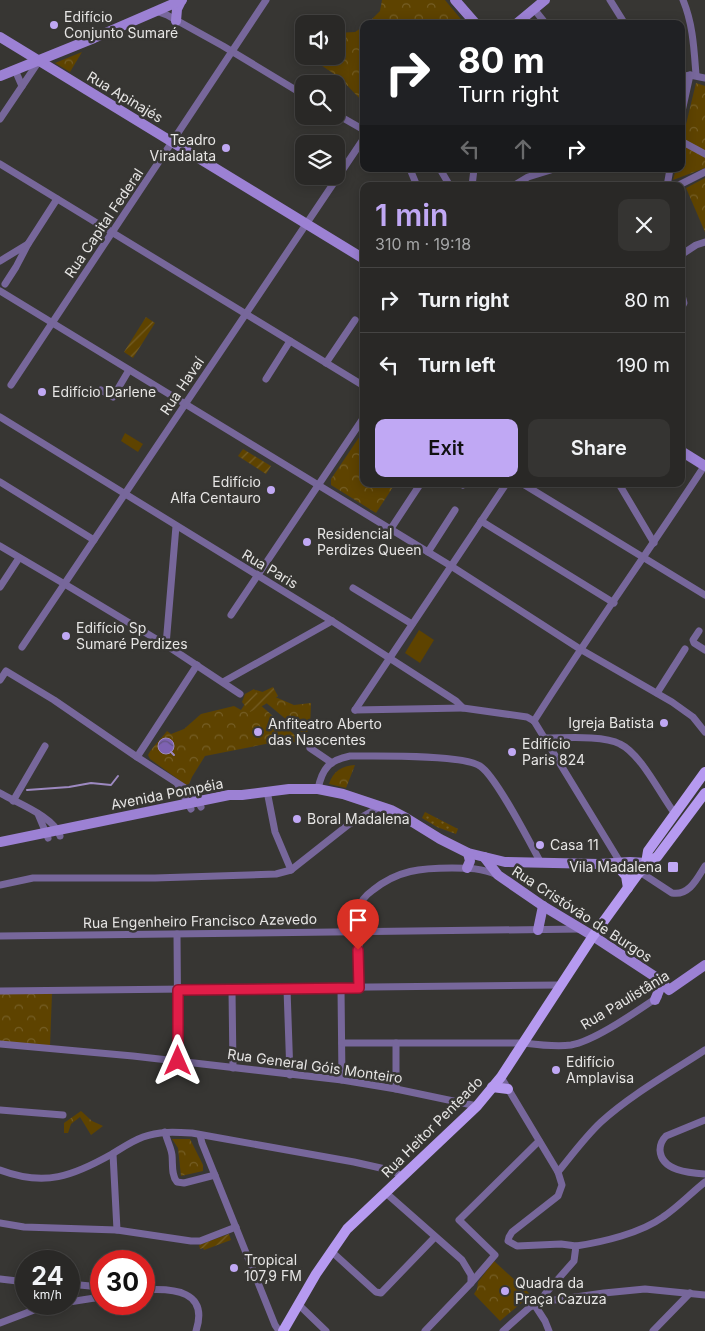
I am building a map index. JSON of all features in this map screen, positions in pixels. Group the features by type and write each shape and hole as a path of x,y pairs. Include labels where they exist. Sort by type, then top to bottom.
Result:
{"main road":[{"path":"0,76 182,0"},
{"path":"176,22 176,14 182,0"},
{"path":"454,0 472,20"},
{"path":"521,20 545,0"},
{"name":"Rua Apinajés","path":"0,37 360,257"},
{"path":"685,454 705,466"},
{"name":"Rua Heitor Penteado","path":"643,867 648,850 705,772"},
{"name":"Avenida Pompéia","path":"0,848 60,832 195,805 229,795 318,789 343,794 381,806 468,853 484,857 510,863 599,864 643,867"},
{"name":"Rua Heitor Penteado","path":"281,1331 347,1229 477,1106 501,1077 592,936 643,867 657,857 705,792"},
{"name":"Avenida Pompéia","path":"0,842 47,835"},
{"path":"467,868 470,862 468,853"},
{"name":"Rua Cristóvão de Burgos","path":"484,857 501,878 657,978 669,990"},
{"path":"501,878 510,863"},
{"path":"619,865 626,876 628,888"},
{"path":"538,930 544,906"},
{"name":"Rua Paulistânia","path":"669,990 705,966"},
{"path":"657,978 673,983 680,982"},
{"path":"655,1000 660,988 657,978"},
{"path":"492,1087 508,1089"}],"street":[{"name":"Rua Capital Federal","path":"11,385 266,0"},
{"path":"610,0 622,20"},
{"path":"683,0 694,41 693,75 685,102"},
{"path":"534,9 543,20"},
{"path":"156,12 232,52 295,90"},
{"path":"0,119 39,61"},
{"path":"15,70 22,86"},
{"path":"685,76 693,75 705,78"},
{"path":"345,119 360,128"},
{"path":"685,143 705,154"},
{"name":"Rua Havaí","path":"22,648 305,223 360,144"},
{"path":"0,164 360,384"},
{"path":"520,182 544,172"},
{"path":"685,182 705,172"},
{"path":"5,284 57,199"},
{"path":"685,252 705,242"},
{"path":"0,261 28,244"},
{"path":"0,291 428,552 580,649 686,711 705,732"},
{"path":"326,363 355,320"},
{"path":"266,379 290,341"},
{"path":"101,390 113,397 128,370"},
{"name":"Rua Paris","path":"0,417 124,495 332,621 456,701 463,708 527,718 534,721"},
{"path":"231,615 360,423"},
{"path":"619,865 546,738 534,721 580,649 614,603 705,466"},
{"path":"0,482 94,540"},
{"path":"390,530 418,487"},
{"path":"463,708 355,710 504,487"},
{"path":"528,487 705,595"},
{"path":"621,487 654,543"},
{"path":"428,552 455,510"},
{"path":"481,521 614,603"},
{"path":"166,645 176,526"},
{"path":"0,546 166,645 240,694"},
{"path":"0,587 19,558"},
{"path":"353,588 412,624"},
{"path":"223,682 332,621"},
{"path":"699,631 694,643 705,650"},
{"path":"657,693 685,649"},
{"path":"137,757 197,665"},
{"path":"0,680 6,671 54,700 188,790 195,805"},
{"path":"546,738 601,739 619,743 636,756 675,814"},
{"path":"13,801 45,746"},
{"path":"310,748 332,763"},
{"path":"318,789 323,771 342,757 456,759 474,763 485,770 496,786 541,863"},
{"path":"267,791 275,832 291,870"},
{"path":"0,793 51,822 60,832"},
{"path":"0,885 33,878 259,876 276,874 291,870 348,824 381,806"},
{"path":"38,814 47,835"},
{"path":"643,867 672,893 677,894 689,889 705,866"},
{"path":"359,988 358,932 360,903 368,894 388,879 419,869 482,869 501,878"},
{"name":"Rua Engenheiro Francisco Azevedo","path":"0,936 581,929"},
{"path":"177,934 178,1061"},
{"path":"0,991 559,985"},
{"path":"341,988 342,1080"},
{"path":"287,989 290,1075"},
{"path":"232,990 233,1068"},
{"name":"Rua Paulistânia","path":"342,1043 524,1043 558,1046 593,1038 669,990"},
{"path":"396,1043 396,1088"},
{"name":"Rua General Góis Monteiro","path":"0,1044 178,1061 342,1080 396,1088 477,1106"},
{"path":"558,1172 592,1132 627,1101 705,1050"},
{"path":"501,1077 558,1172 562,1185 558,1196 512,1232 508,1241 517,1246 561,1244 576,1246 603,1242 652,1224 664,1217 705,1182"},
{"path":"0,1110 62,1115"},
{"path":"705,1120 666,1136 662,1140 660,1150 661,1156 670,1166 681,1171 705,1174"},
{"path":"0,1170 26,1177 57,1178 76,1173 143,1138 165,1132 200,1135 354,1162 394,1171 402,1177"},
{"path":"165,1132 167,1142 172,1150 173,1176 177,1182 184,1183 215,1176"},
{"path":"200,1135 275,1324 281,1331"},
{"path":"425,1331 495,1255 459,1220 539,1141"},
{"path":"112,1154 117,1230"},
{"path":"386,1193 434,1238 462,1260 471,1275 471,1283"},
{"path":"0,1223 24,1227 117,1230 191,1241 200,1241 236,1227"},
{"path":"331,1251 376,1292 381,1293 434,1238"},
{"path":"502,1331 537,1303 545,1294 574,1260 576,1246"},
{"path":"0,1279 15,1281"},
{"path":"537,1303 633,1289 705,1295"},
{"path":"155,1290 172,1291 189,1295 196,1302 198,1308 199,1319 196,1331"},
{"path":"653,1331 690,1293"},
{"path":"537,1303 549,1331"},
{"path":"298,1304 326,1331"},
{"path":"0,1323 20,1315"}],"green space":[{"path":"382,0 445,0 462,20 371,20 380,11"},
{"path":"360,29 360,99 345,83 345,75 336,75 321,65 345,65 345,33 355,32"},
{"path":"82,52 70,72 55,63"},
{"path":"696,83 705,86 705,168 673,180 675,172 685,172 685,128"},
{"path":"705,178 705,232 686,188"},
{"path":"146,317 155,323 133,358 124,352"},
{"path":"125,433 143,444 138,452 121,441"},
{"path":"360,436 360,487 393,487 376,513 331,485 331,479"},
{"path":"243,449 271,466 266,474 238,456"},
{"path":"419,630 434,640 420,663 405,653"},
{"path":"273,687 278,696 250,712 242,702 245,694 254,689 258,694"},
{"path":"256,690 294,705 311,703 310,728 305,735 253,692"},
{"path":"250,696 305,745 286,740 205,756 189,784 186,785 150,759 148,755 167,731 171,734 184,729 201,714 234,706 241,710"},
{"path":"355,765 346,788 329,784 339,770"},
{"path":"425,812 458,829 456,834 437,827 422,818"},
{"path":"52,993 50,1047 0,1042 0,994"},
{"path":"81,1111 92,1121 103,1126 91,1135 80,1117 71,1124 68,1133 64,1133 64,1123"},
{"path":"172,1139 190,1139 203,1165 203,1171 181,1176 178,1148"},
{"path":"229,1234 231,1240 204,1250 203,1248 200,1249 199,1245"},
{"path":"494,1261 531,1295 500,1321 474,1294 478,1282"}],"water":[{"path":"163,738 169,738 174,743 172,752 163,754 158,749 158,743"}],"waterway":[{"path":"171,752 174,755"},
{"path":"27,790 69,787 91,783 111,785 118,776"}],"place":[{"name":"Edifício Conjunto Sumaré","path":"54,25"},
{"name":"Teadro Viradalata","path":"226,148"},
{"name":"Edifício Darlene","path":"42,392"},
{"name":"Edifício Alfa Centauro","path":"271,490"},
{"name":"Residencial Perdizes Queen","path":"307,542"},
{"name":"Edifício Sp Sumaré Perdizes","path":"66,636"},
{"name":"Igreja Batista","path":"664,723"},
{"name":"Anfiteatro Aberto das Nascentes","path":"258,732"},
{"name":"Edifício Paris 824","path":"512,752"},
{"name":"Boral Madalena","path":"297,819"},
{"name":"Casa 11","path":"540,845"},
{"name":"Vila Madalena","path":"673,867"},
{"name":"Edifício Amplavisa","path":"556,1070"},
{"name":"Tropical 107,9 FM","path":"234,1268"},
{"name":"Quadra da Praça Cazuza","path":"505,1291"}],"route":[{"path":"178,1061 178,990 359,988 358,950"}]}
